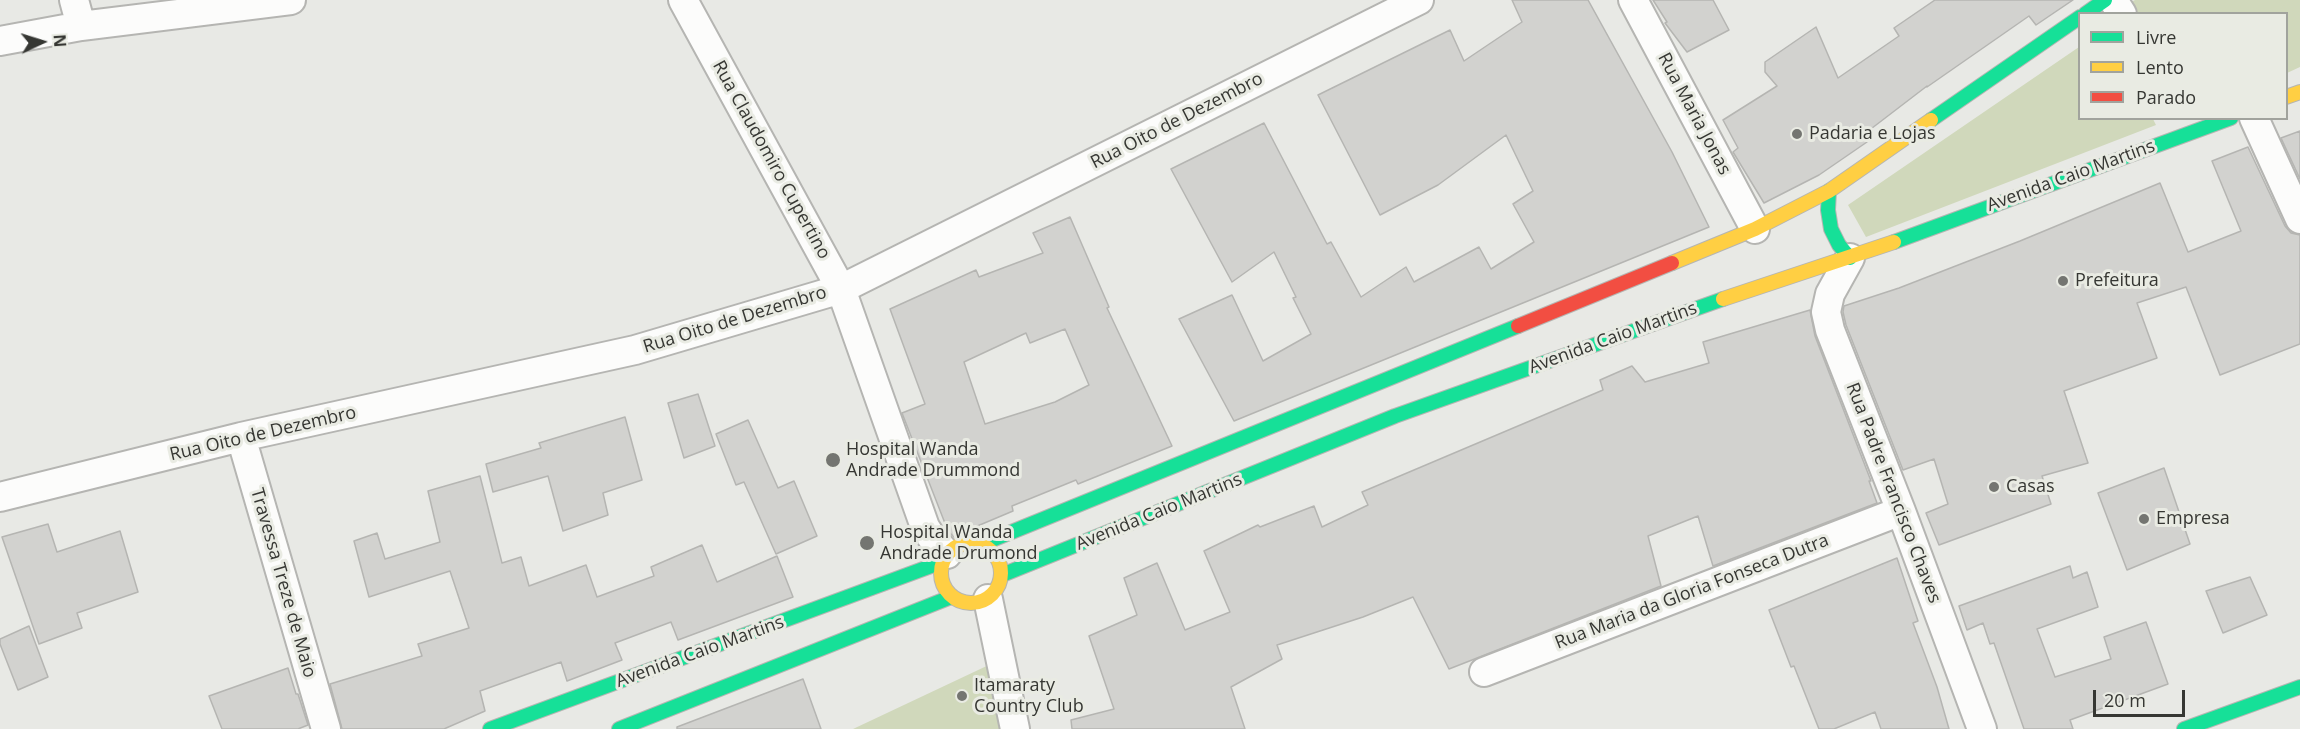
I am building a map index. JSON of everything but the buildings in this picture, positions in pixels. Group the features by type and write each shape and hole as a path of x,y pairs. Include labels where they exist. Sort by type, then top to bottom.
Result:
{"main road":[{"path":"2088,12 2105,0"},
{"name":"Avenida Caio Martins","path":"982,544 1755,229 1829,191 2078,18"},
{"name":"Avenida Caio Martins","path":"1002,575 1395,416 1777,279 1850,258 2189,125 2219,120"},
{"path":"1829,191 1828,210 1831,229 1839,245 1850,258"},
{"path":"963,544 982,544 997,557 1002,575 995,593 988,599 979,603 960,602 951,597 941,581 945,558 954,547 963,544"},
{"name":"Avenida Caio Martins","path":"490,729 945,558"},
{"path":"619,729 951,597"},
{"path":"2184,729 2300,687"}],"street":[{"path":"0,40 77,13 291,0"},
{"name":"Rua Claudomiro Cupertino","path":"683,0 841,289 925,527 945,558"},
{"name":"Rua Oito de Dezembro","path":"0,497 241,437 635,350 841,289 1419,0"},
{"name":"Rua Maria Jonas","path":"1633,0 1755,229"},
{"path":"2255,120 2300,219"},
{"name":"Rua Padre Francisco Chaves","path":"1850,258 1830,294 1826,312 1830,330 1901,511 1982,729"},
{"name":"Travessa Treze de Maio","path":"241,437 326,729"},
{"name":"Rua Maria da Gloria Fonseca Dutra","path":"1484,672 1901,511"},
{"path":"988,599 1015,729"}],"green space":[{"path":"2135,0 2300,0 2300,67 2288,73 2288,12 2137,12 2131,2"},
{"path":"2078,48 2078,120 2154,120 2156,125 1866,237 1848,205"},
{"name":"Itamaraty Country Club","path":"993,663 1007,729 853,729"}],"traffic: fast":[{"path":"2088,12 2105,0"},
{"path":"1931,120 2078,18"},
{"path":"1894,242 2226,120"},
{"path":"1829,191 1828,210 1831,229 1839,245 1850,258"},
{"path":"1002,575 1395,416 1723,299"},
{"path":"982,544 1518,326"},
{"path":"490,729 942,562"},
{"path":"619,729 951,597"},
{"path":"2184,729 2300,687"}],"traffic: slow":[{"path":"2288,96 2300,92"},
{"path":"1672,263 1755,229 1829,191 1931,120"},
{"path":"1723,299 1894,242"},
{"path":"965,543 977,543 993,551 999,561 1001,573 999,585 993,595 977,603 965,603 949,595 941,579 941,567 949,551 965,543"}],"traffic: jam":[{"path":"1518,326 1672,263"}],"place":[{"name":"Padaria e Lojas","path":"1797,134"},
{"name":"Prefeitura","path":"2063,281"},
{"name":"Hospital Wanda Andrade Drummond","path":"833,460"},
{"name":"Casas","path":"1994,487"},
{"name":"Empresa","path":"2144,519"},
{"name":"Hospital Wanda Andrade Drumond","path":"867,543"},
{"name":"Itamaraty Country Club","path":"962,696"}]}
